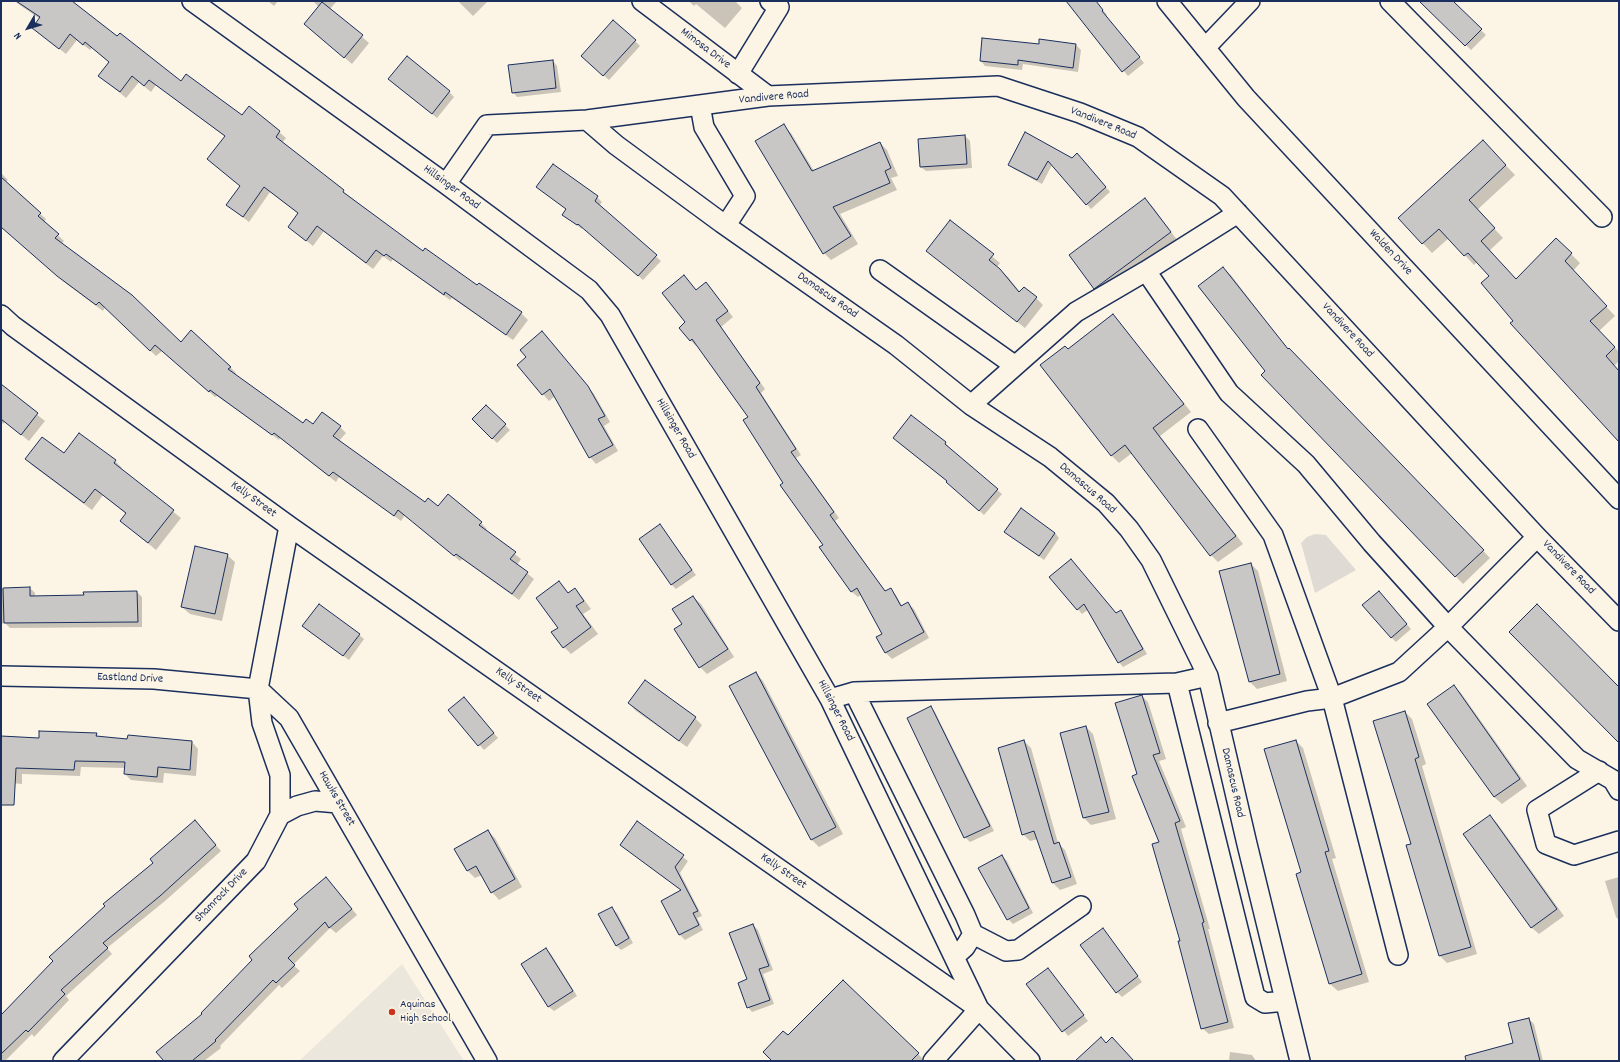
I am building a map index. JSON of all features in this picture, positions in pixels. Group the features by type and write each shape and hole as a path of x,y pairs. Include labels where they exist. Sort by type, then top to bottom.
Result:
{"street":[{"name":"Hillsinger Road","path":"192,1 446,184 589,290 610,315 830,699 979,1009"},
{"name":"Mimosa Drive","path":"642,1 768,96"},
{"path":"738,74 779,7 770,1"},
{"name":"Walden Drive","path":"1167,1 1246,98 1619,499"},
{"path":"1205,48 1250,1"},
{"path":"1390,1 1602,216"},
{"name":"Vandivere Road","path":"446,184 487,125 587,120 768,96 998,86 1080,113 1138,138 1222,196 1537,537 1619,621"},
{"path":"700,105 704,127 745,196 726,225"},
{"name":"Damascus Road","path":"587,120 616,145 896,345 971,405 1050,457 1106,503 1129,529 1151,560 1208,676 1300,1061"},
{"path":"971,405 1014,365 1076,312 1146,271 1238,213"},
{"path":"880,270 1014,365"},
{"path":"1146,271 1229,393 1306,464 1372,543 1448,628 1577,759 1613,780 1619,790"},
{"name":"Kelly Street","path":"1,315 13,326 289,526 979,1009 1030,1061"},
{"path":"1198,429 1273,535 1332,698 1398,955"},
{"path":"258,689 289,526"},
{"path":"1218,722 1307,701 1332,698 1399,672 1448,628 1537,537"},
{"name":"Eastland Drive","path":"1,676 154,679 258,689"},
{"path":"830,699 854,692 1176,683 1208,676"},
{"path":"1176,683 1255,998 1266,1003 1285,1002"},
{"name":"Hawks Street","path":"258,689 289,718 488,1061"},
{"name":"Shamrock Drive","path":"63,1061 256,861 280,815 280,775 262,723 258,689"},
{"path":"854,692 965,915 973,934 1006,951 1018,950 1081,906"},
{"path":"1599,771 1537,810 1546,844 1574,855 1619,841"},
{"path":"280,815 297,806 315,801 338,803"},
{"path":"1218,849 1247,844"},
{"path":"954,957 965,947 973,934"},
{"path":"933,1061 979,1009"}],"shaded area":[{"path":"1315,534 1326,535 1356,570 1315,593 1301,543 1307,537"},
{"name":"Aquinas High School","path":"402,964 464,1061 299,1061"}],"building":[{"path":"16,1 72,1 117,36 120,33 181,81 186,74 242,115 249,106 280,131 276,137 344,190 343,192 423,251 425,248 477,285 479,283 522,312 506,335 445,292 444,295 386,254 384,256 376,250 366,263 317,226 306,241 288,227 298,213 264,187 243,217 226,205 240,186 207,159 225,136 149,80 144,86 132,76 120,92 98,76 109,62 85,42 83,45 70,34 59,49 32,28 40,17"},
{"path":"1066,1 1096,1 1103,10 1102,11 1140,57 1122,72"},
{"path":"1419,1 1453,1 1482,29 1465,46"},
{"path":"322,2 363,35 344,58 304,24"},
{"path":"613,20 636,40 603,76 581,56"},
{"path":"982,38 1039,44 1039,39 1076,44 1073,68 1018,60 1018,65 980,61"},
{"path":"407,56 450,91 432,114 388,79"},
{"path":"553,60 556,88 512,93 508,65"},
{"path":"784,124 812,171 880,142 891,168 885,171 890,183 833,207 851,236 823,254 755,141"},
{"path":"1025,132 1072,158 1077,153 1106,187 1086,205 1048,161 1037,180 1008,165"},
{"path":"965,135 967,164 920,167 918,139"},
{"path":"1483,140 1506,165 1469,200 1495,228 1481,241 1516,279 1556,238 1572,253 1565,261 1607,306 1590,321 1615,347 1606,356 1619,371 1619,442 1510,323 1513,321 1481,283 1489,276 1468,253 1464,256 1439,229 1422,244 1398,218"},
{"path":"553,164 598,196 595,201 657,255 638,276 578,224 577,225 562,215 566,209 536,187"},
{"path":"1,177 41,213 38,216 59,234 55,238 132,295 181,342 191,330 231,367 228,369 303,423 306,419 313,424 322,412 341,426 333,436 425,502 428,498 438,506 448,494 482,522 479,525 516,552 510,559 528,572 512,594 456,554 454,556 398,510 394,516 333,472 329,476 274,433 272,435 210,390 209,392 155,345 150,351 99,302 96,305 57,276 1,227"},
{"path":"1145,198 1171,232 1094,289 1069,255"},
{"path":"950,220 994,254 989,260 1000,269 1019,292 1024,287 1037,297 1017,322 926,251"},
{"path":"1223,267 1288,349 1289,348 1484,550 1455,577 1261,375 1265,371 1198,286"},
{"path":"684,275 696,290 706,282 728,311 716,320 760,383 756,387 796,449 791,452 834,512 830,515 885,591 891,588 901,606 908,602 924,632 885,653 876,637 882,634 857,588 851,592 819,547 823,545 780,485 783,483 743,420 748,417 692,339 690,341 679,328 685,322 662,293"},
{"path":"1113,314 1184,404 1153,428 1236,536 1210,556 1125,445 1111,456 1040,365 1065,346 1068,349"},
{"path":"542,331 588,386 605,416 598,419 613,445 589,458 550,389 542,395 517,365 526,357 520,350"},
{"path":"1,384 38,413 21,435 1,419"},
{"path":"486,405 506,424 492,439 472,419"},
{"path":"911,415 946,442 945,444 998,489 979,511 946,482 947,481 893,438"},
{"path":"79,433 116,460 114,463 174,510 148,543 120,521 126,513 95,489 84,503 25,459 42,437 64,453"},
{"path":"1021,508 1055,533 1039,556 1004,532"},
{"path":"660,524 692,570 671,585 639,539"},
{"path":"195,546 228,554 215,614 181,607"},
{"path":"1071,559 1116,613 1121,610 1143,649 1118,663 1084,604 1077,610 1049,577"},
{"path":"1251,563 1280,674 1249,682 1219,571"},
{"path":"559,581 568,593 575,588 584,601 576,606 591,627 563,648 551,632 558,628 536,598"},
{"path":"30,587 30,596 84,595 83,592 137,591 138,622 4,623 3,588"},
{"path":"1379,591 1407,624 1391,638 1362,605"},
{"path":"693,596 728,649 699,668 674,629 682,624 672,609"},
{"path":"319,604 360,634 343,656 302,626"},
{"path":"1537,604 1619,687 1619,743 1509,632"},
{"path":"756,672 836,827 811,840 729,686"},
{"path":"645,680 696,717 679,741 628,703"},
{"path":"1454,685 1520,779 1494,797 1427,704"},
{"path":"1142,695 1160,753 1153,755 1180,821 1175,823 1204,922 1202,923 1228,1022 1201,1029 1178,941 1180,941 1152,844 1159,842 1132,776 1137,774 1115,703"},
{"path":"464,697 494,733 478,746 448,710"},
{"path":"931,706 990,826 964,838 907,718"},
{"path":"1405,711 1419,757 1415,759 1471,947 1439,956 1406,845 1411,844 1373,721"},
{"path":"1086,726 1109,812 1083,818 1060,733"},
{"path":"39,731 97,733 96,736 127,739 128,735 192,741 190,770 158,767 157,777 124,774 125,762 75,761 74,770 16,768 14,805 1,805 1,736 39,738"},
{"path":"1024,740 1054,844 1059,842 1071,877 1052,883 1034,831 1022,835 998,748"},
{"path":"1296,740 1329,851 1325,852 1362,974 1329,984 1296,874 1301,872 1264,749"},
{"path":"1490,815 1557,909 1531,928 1463,834"},
{"path":"195,820 216,845 160,896 103,943 108,948 61,990 65,994 28,1032 26,1030 1,1054 1,1015 53,961 49,957 105,906 103,904 153,863 150,859"},
{"path":"637,821 684,855 675,867 698,911 693,913 699,925 679,935 661,901 681,890 620,845"},
{"path":"488,830 515,879 491,893 476,866 467,871 454,849"},
{"path":"1002,855 1029,908 1007,920 978,868"},
{"path":"326,877 352,909 329,928 325,922 288,958 295,965 276,983 273,980 215,1040 216,1041 192,1061 164,1061 156,1052 202,1014 201,1013 252,960 249,956 298,909 294,904"},
{"path":"612,907 629,938 616,946 598,914"},
{"path":"753,924 769,966 759,969 770,1000 747,1008 738,983 747,979 729,933"},
{"path":"1103,928 1138,976 1116,993 1080,945"},
{"path":"546,948 573,991 548,1007 521,964"},
{"path":"1048,968 1084,1015 1062,1032 1026,984"},
{"path":"843,980 919,1053 911,1061 772,1061 763,1052 783,1031 788,1035"},
{"path":"1529,1018 1540,1061 1466,1061 1465,1056 1513,1043 1508,1023"},
{"path":"1101,1037 1106,1043 1112,1037 1134,1061 1075,1061"}],"place":[{"name":"Aquinas High School","path":"392,1012"}]}
